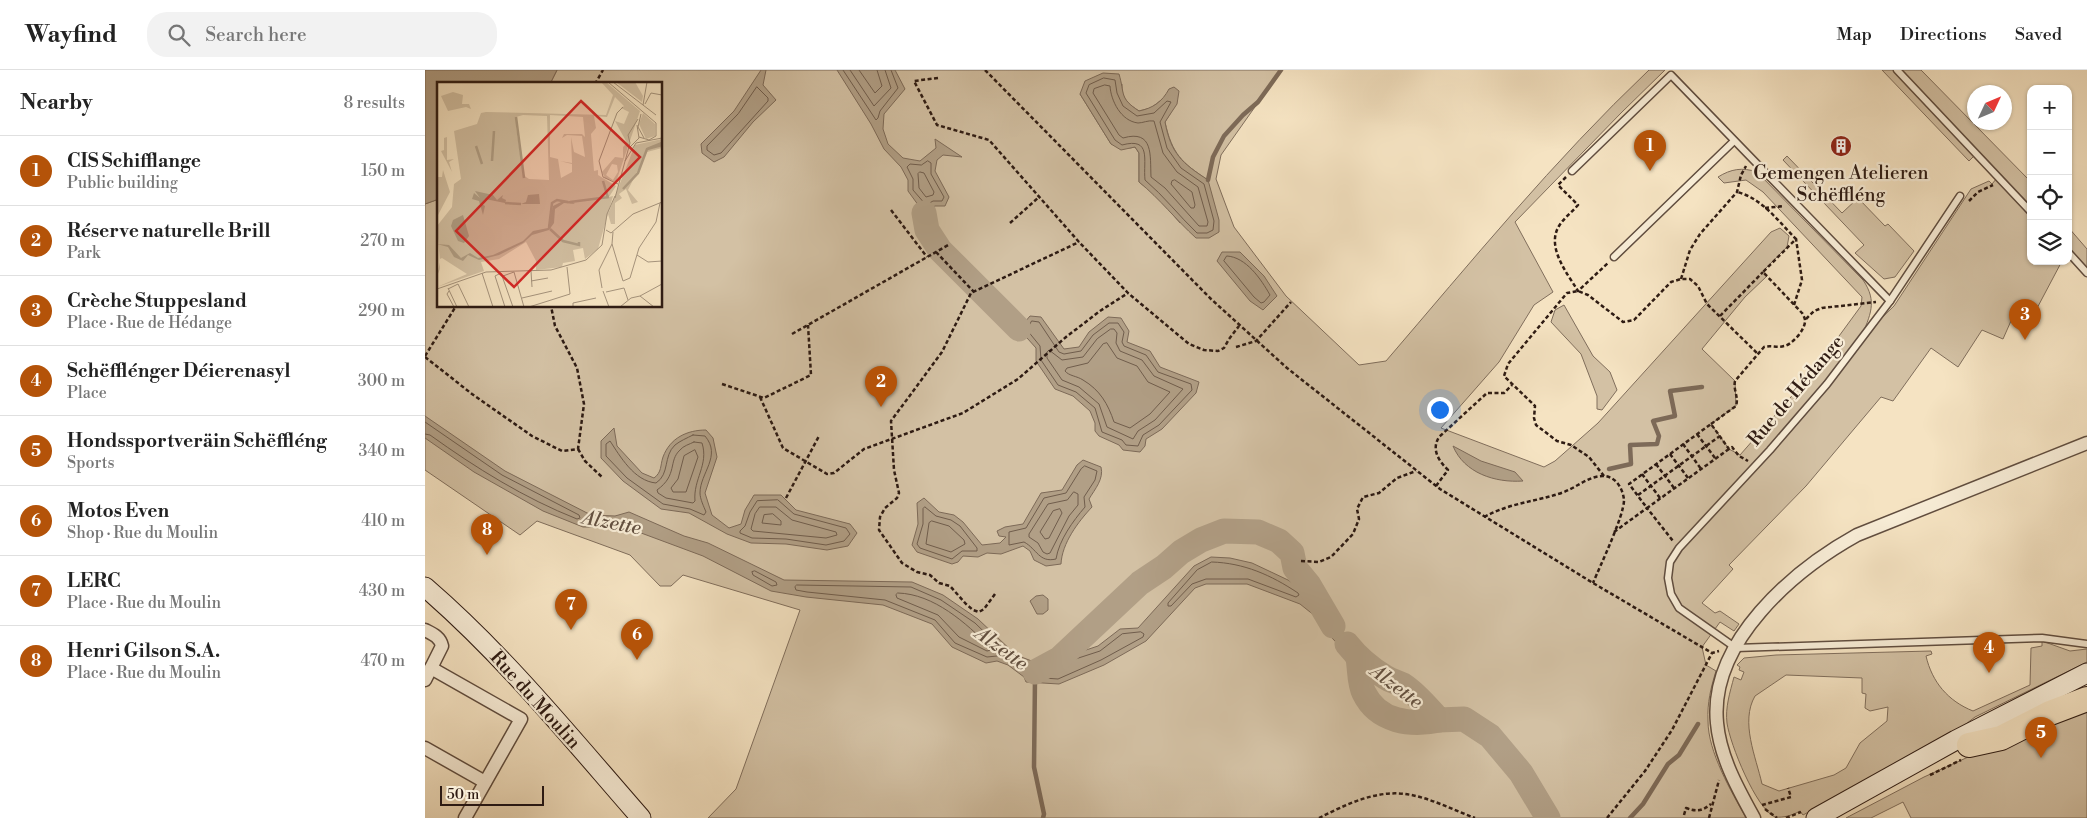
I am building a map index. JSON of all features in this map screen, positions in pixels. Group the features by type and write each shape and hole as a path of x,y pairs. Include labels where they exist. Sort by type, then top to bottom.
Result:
{"highway":[{"path":"1969,745 2001,738 2050,713 2087,699"}],"main road":[{"name":"Rue du Moulin","path":"425,586 505,662 640,818"},
{"path":"1848,801 1956,740 2087,672"},
{"path":"1809,816 1848,801 2087,689"}],"street":[{"path":"1752,815 1722,749 1717,723 1717,697 1722,679 1736,648 1756,618 1776,594 1801,571 1829,550 1857,535 2087,443"},
{"path":"425,630 441,640 442,646 428,674 521,719 465,818"},
{"path":"425,748 485,782"}],"lane":[{"path":"1897,70 2027,208"},
{"path":"1572,171 1671,75 1890,300"},
{"path":"1614,257 1734,141"},
{"name":"Rue de Hédange","path":"1736,648 1679,608 1671,594 1668,578 1671,562 1679,548 1827,384 1890,300 1960,196"},
{"path":"2072,256 2087,273"},
{"path":"1736,648 2042,638 2087,644"}],"path":[{"path":"596,82 603,70"},
{"path":"985,70 1239,326 1416,471 1484,517 1712,652 1672,730 1645,771 1607,818"},
{"path":"938,78 915,82 937,125 989,140 1079,242 1128,293 1189,344 1203,350 1219,351 1225,348 1239,326"},
{"path":"1681,279 1690,250 1700,234 1737,192 1741,175 1750,158"},
{"path":"1572,171 1558,184 1578,205 1559,226 1556,250 1578,291 1587,295 1623,322 1634,320 1671,282 1690,279 1698,286 1707,304 1758,354"},
{"path":"1737,192 1747,195 1765,208 1796,239 1802,280 1794,305"},
{"path":"1011,223 1039,197"},
{"path":"1765,208 1796,205"},
{"path":"891,210 927,257"},
{"path":"1720,316 1796,239"},
{"path":"995,594 979,612 973,610 950,586 939,583 930,576 917,572 902,563 879,530 880,517 885,508 897,498 899,493 894,470 891,421 942,352 971,293 1079,242"},
{"path":"792,334 950,244"},
{"path":"936,252 974,292"},
{"path":"1593,583 1620,517 1624,501 1621,488 1616,481 1604,476 1589,458 1571,445 1557,441 1537,425 1535,406 1504,376 1508,364 1567,293 1578,291 1614,257"},
{"path":"1763,272 1805,319"},
{"path":"760,397 783,448 827,474 834,472 864,449 963,413 1018,379 1066,337 1100,311 1128,293"},
{"path":"1621,488 1736,406 1735,381 1764,347 1782,347 1790,344 1804,326 1805,319 1814,311 1822,308 1890,300"},
{"path":"1237,347 1256,341 1291,302"},
{"path":"455,308 425,356 472,394 532,436 562,451 578,449"},
{"path":"551,308 555,326 577,368 584,404 578,449 585,461 603,478"},
{"path":"722,384 764,398 811,375 808,325"},
{"path":"1436,486 1448,470 1440,462 1436,454 1436,441 1439,437 1487,393 1505,393 1512,385"},
{"path":"1711,424 1729,448"},
{"path":"1697,434 1715,458"},
{"path":"787,498 804,461 819,436"},
{"path":"1637,496 1720,436"},
{"path":"1683,444 1701,468"},
{"path":"1613,534 1729,448 1733,447 1739,456 1755,466"},
{"path":"1670,454 1688,478"},
{"path":"1656,464 1674,488"},
{"path":"1301,561 1319,562 1331,557 1353,534 1359,519 1357,509 1363,497 1379,493 1397,478 1416,471"},
{"path":"1642,474 1660,498"},
{"path":"1484,517 1501,508 1565,492 1590,479 1604,476"},
{"path":"1629,484 1679,548"},
{"path":"1709,818 1722,772 1729,768"},
{"path":"1752,815 1762,806 1791,797 1788,788"},
{"path":"1319,818 1347,804 1374,796 1403,793 1415,795 1475,818"},
{"path":"1684,815 1686,808 1694,811 1703,810 1712,803"},
{"path":"1786,818 1801,811 1809,816"}],"shaded area":[{"path":"557,70 1281,70 1221,155 1216,179 1234,227 1286,296 1359,365 1386,361 1514,212 1614,104 1649,70 1665,70 1515,222 1553,292 1534,305 1499,362 1441,428 1544,467 1555,461 1598,423 1771,232 1780,228 1789,236 1787,247 1763,271 1767,276 1745,297 1702,349 1735,381 1736,406 1711,424 1729,449 1740,455 1812,373 1861,306 1862,297 1763,192 1746,180 1724,183 1718,177 1723,174 1741,169 1757,172 1863,280 1870,295 1871,309 1861,338 1894,306 1971,189 1989,181 1992,184 1997,178 1975,155 1969,161 1882,70 1921,70 1967,117 1967,130 1980,130 2027,178 2027,265 2060,265 2035,312 2018,305 2003,339 1982,330 1958,367 1931,348 1893,401 1881,397 1806,486 1729,565 1733,569 1702,603 1715,613 1720,611 1739,624 1734,631 1720,622 1702,647 1706,665 1716,671 1708,708 1709,733 1712,745 1721,771 1746,818 708,818 736,789 800,610 683,575 671,586 660,586 630,555 537,521 520,535 425,470 425,204 437,200 437,308 663,308 663,82 551,82","holes":["1122,84 1126,100 1139,111 1151,108 1165,97 1170,114 1165,122 1175,150 1185,163 1208,180 1180,223 1156,195 1139,182 1139,153 1135,147 1130,148 1111,144 1080,94"]},
{"path":"1787,156 1842,213 1858,198 1885,226 1888,224 1914,251 1895,277 1884,279 1855,253 1864,245 1783,160"},
{"path":"2072,232 2087,249 2087,273 2072,256"},
{"path":"1564,305 1593,356 1610,372 1617,390 1602,410 1597,409 1597,396 1581,354 1551,322 1555,310"},
{"path":"2042,641 2070,651 2087,649 2087,662 1975,717 1945,740 1803,815 1800,811 1788,816 1775,817 1768,812 1760,802 1745,775 1729,733 1727,723 1728,700 1734,677 1741,680 1744,672 1739,670 1740,667 1737,665 1744,658 1776,655 1931,651 1932,654 1926,656 1932,674 1942,690 1956,702 1973,711 2030,685 2031,648 2042,646","holes":["1786,675 1862,678 1862,693 1866,694 1865,708 1870,711 1888,707 1887,721 1860,743 1846,768 1834,775 1779,791 1762,784 1749,728 1751,706 1755,696"]},
{"path":"2087,710 2087,818 1911,818 1903,802 1871,818 1846,818 1924,777 1977,753"}],"water":[{"path":"425,70 557,70 551,82 437,82 437,200 425,204"},
{"path":"761,70 766,70 763,85 776,100 753,122 724,157 714,162 702,153 701,144 734,111"},
{"path":"837,70 895,70 905,89 884,114 883,129 888,144 903,158 920,161 936,148 935,139 962,157 943,155 937,160 935,171 949,197 945,206 935,206 924,213 908,191 908,180 901,167 884,149 871,124"},
{"path":"1103,73 1119,74 1125,99 1139,111 1157,104 1169,89 1174,87 1179,91 1177,104 1165,122 1168,133 1174,150 1179,157 1208,180 1219,220 1219,232 1209,238 1196,238 1139,182 1139,153 1135,147 1121,150 1111,144 1080,94 1085,81"},
{"path":"1222,252 1240,252 1264,276 1277,296 1263,310 1250,301 1217,261"},
{"path":"1030,316 1041,317 1064,349 1079,347 1089,332 1108,317 1121,318 1129,331 1127,342 1150,351 1160,367 1199,382 1196,393 1162,429 1146,439 1145,446 1140,452 1123,450 1119,445 1099,436 1095,431 1095,423 1090,411 1073,396 1055,389 1036,361 1036,348 1019,329"},
{"path":"425,416 505,471 591,515 615,516 629,512 684,536 708,543 784,580 912,582 943,595 978,619 1016,655 1037,663 1059,659 1098,646 1120,629 1138,628 1194,566 1211,557 1230,558 1252,563 1288,580 1305,591 1324,608 1340,631 1349,636 1371,667 1363,692 1353,660 1332,638 1325,624 1300,604 1247,584 1206,584 1195,588 1146,641 1104,665 1059,684 1026,682 1024,677 1008,665 997,661 986,663 952,647 932,624 883,605 806,597 771,591 703,556 625,527 583,527 543,511 474,472 425,438"},
{"path":"614,428 617,446 642,473 654,478 660,471 666,450 675,440 692,432 706,430 713,438 717,457 705,493 712,515 729,528 741,524 745,510 754,495 781,495 796,510 850,524 857,533 848,546 827,550 786,544 751,543 727,534 689,513 661,509 623,481 601,458 601,441"},
{"path":"1453,446 1481,461 1515,472 1523,481 1502,480 1482,474 1465,463"},
{"path":"1083,460 1101,467 1101,476 1089,499 1092,507 1076,526 1064,548 1061,564 1046,566 1034,560 1030,551 1023,546 1001,554 987,553 978,557 963,556 958,562 952,564 917,552 912,545 918,524 917,503 924,498 939,512 954,515 963,522 982,545 1000,543 1006,537 999,536 997,531 1005,527 1023,524 1041,493 1062,490 1077,465"},
{"path":"1043,595 1048,599 1048,610 1043,614 1037,614 1030,601 1036,596"}],"waterway":[{"path":"1208,180 1213,157 1224,136 1258,102 1281,70"},
{"path":"924,213 927,230 940,250 1019,329"},
{"path":"1609,469 1631,464 1630,445 1657,444 1659,436 1653,421 1675,416 1670,391 1702,387"},
{"path":"1035,672 1059,659 1140,583 1164,567 1181,552 1201,540 1224,531 1258,532 1279,541 1292,553 1295,568 1309,585 1333,626"},
{"name":"Alzette","path":"1347,644 1374,670 1403,685 1413,693 1439,720 1464,719 1490,736 1521,773 1548,818"},
{"path":"1358,658 1362,689 1370,703 1378,710 1396,720 1407,722 1439,720"},
{"path":"1035,678 1034,767 1044,814 1043,818"},
{"path":"1630,818 1643,804 1668,764 1679,755 1698,724"}],"place":[{"name":"Gemengen Atelieren Schëffléng","path":"1841,146"},
{"name":"CIS Schifflange","path":"1650,171"},
{"name":"Crèche Stuppesland","path":"2025,340"},
{"name":"Réserve naturelle Brill","path":"881,407"},
{"name":"Henri Gilson S.A.","path":"487,555"},
{"name":"LERC","path":"571,630"},
{"name":"Motos Even","path":"637,660"},
{"name":"Schëfflénger Déierenasyl","path":"1989,673"},
{"name":"Hondssportveräin Schëffléng","path":"2041,758"}]}
